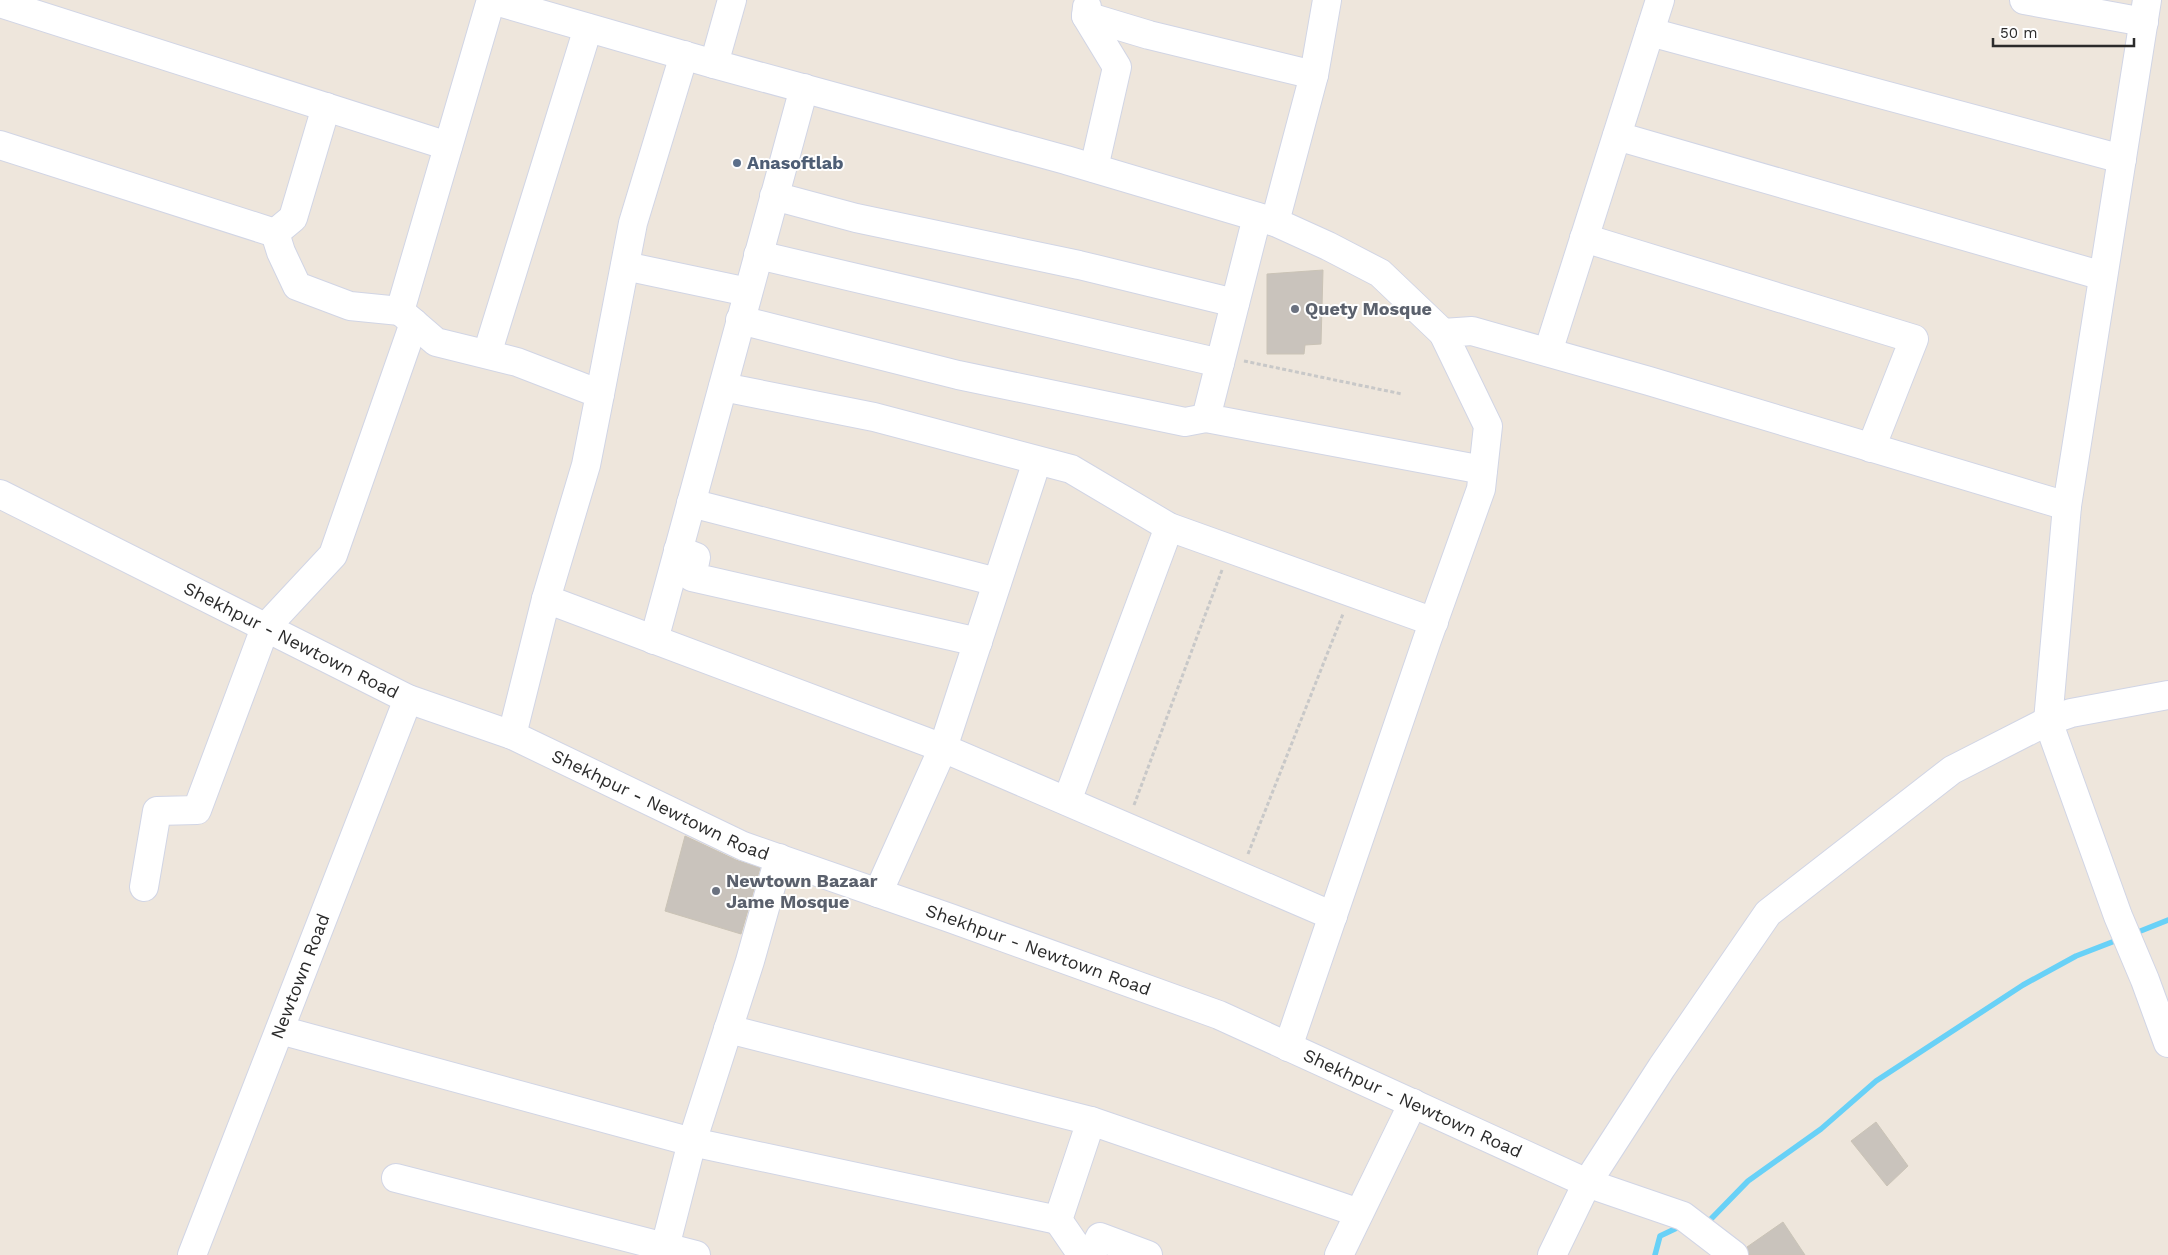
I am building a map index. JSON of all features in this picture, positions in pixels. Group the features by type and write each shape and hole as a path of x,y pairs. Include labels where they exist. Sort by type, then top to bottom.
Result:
{"street":[{"path":"144,886 157,811 197,810 265,628 334,555 407,317 448,146 492,0 714,64 1094,168 1266,220 1328,246 1380,273 1443,333 1488,426 1481,489 1288,1047"},
{"path":"714,64 732,0"},
{"path":"1206,418 1235,303 1266,220 1314,76 1327,0"},
{"path":"1548,352 1660,0"},
{"path":"2024,0 2145,11 2067,506 2048,721 2118,916 2145,980 2168,1043"},
{"path":"0,3 448,146"},
{"path":"1087,8 1149,35 1314,76"},
{"path":"1087,8 1117,67 1094,168"},
{"path":"487,354 588,28"},
{"path":"1650,32 2122,159"},
{"path":"512,735 546,599 586,465 633,223 684,55"},
{"path":"654,640 804,88"},
{"path":"275,233 293,218 326,107"},
{"path":"1617,136 2103,276"},
{"path":"0,145 275,233"},
{"path":"774,196 856,218 1079,265 1235,303"},
{"path":"275,233 281,252 297,286 350,306 407,317 436,342 517,362 600,394"},
{"path":"1584,238 1914,339 1871,448"},
{"path":"758,255 1221,359"},
{"path":"625,266 748,292"},
{"path":"740,320 958,375 1185,422 1206,418 1483,470"},
{"path":"1443,333 1472,331 1548,352 2067,506"},
{"path":"723,387 874,417 1071,469 1169,527 1434,622"},
{"path":"878,893 943,748 1037,460"},
{"name":"Shekhpur - Newtown Road","path":"0,494 408,699 512,735 743,846 1219,1015 1586,1183 1682,1216 1732,1253"},
{"path":"691,503 997,582"},
{"path":"1067,801 1169,527"},
{"path":"678,550 696,557 692,577 978,642"},
{"path":"546,599 943,748 1333,916"},
{"path":"1552,1255 1586,1183 1662,1067 1768,913 1952,770 2048,721 2072,713 2168,695"},
{"name":"Newtown Road","path":"192,1255 408,699"},
{"path":"664,1251 692,1142 779,858"},
{"path":"728,1029 1091,1121 1359,1213"},
{"path":"280,1030 692,1142 1058,1220 1082,1255"},
{"path":"1339,1255 1413,1103"},
{"path":"1058,1220 1091,1121"},
{"path":"396,1178 664,1251 696,1255"},
{"path":"1091,1255 1100,1237 1148,1255"}],"path":[{"path":"1221,359 1402,394"},
{"path":"1125,827 1230,548"},
{"path":"1239,876 1351,592"}],"building":[{"name":"Quety Mosque","path":"1323,270 1321,344 1305,345 1304,354 1267,354 1267,274"},
{"name":"Newtown Bazaar Jame Mosque","path":"685,836 736,860 760,868 741,934 665,911"},
{"path":"1876,1122 1908,1166 1887,1186 1851,1141"},
{"path":"1783,1222 1805,1255 1749,1255 1747,1247"}],"waterway":[{"path":"2133,934 2168,920"},
{"path":"1704,1221 1710,1220 1748,1181 1821,1129 1876,1081 2023,985 2076,956 2120,939"},
{"path":"1655,1255 1660,1236 1681,1226"}],"place":[{"name":"Anasoftlab","path":"737,163"},
{"name":"Quety Mosque","path":"1295,309"},
{"name":"Newtown Bazaar Jame Mosque","path":"716,891"}]}
